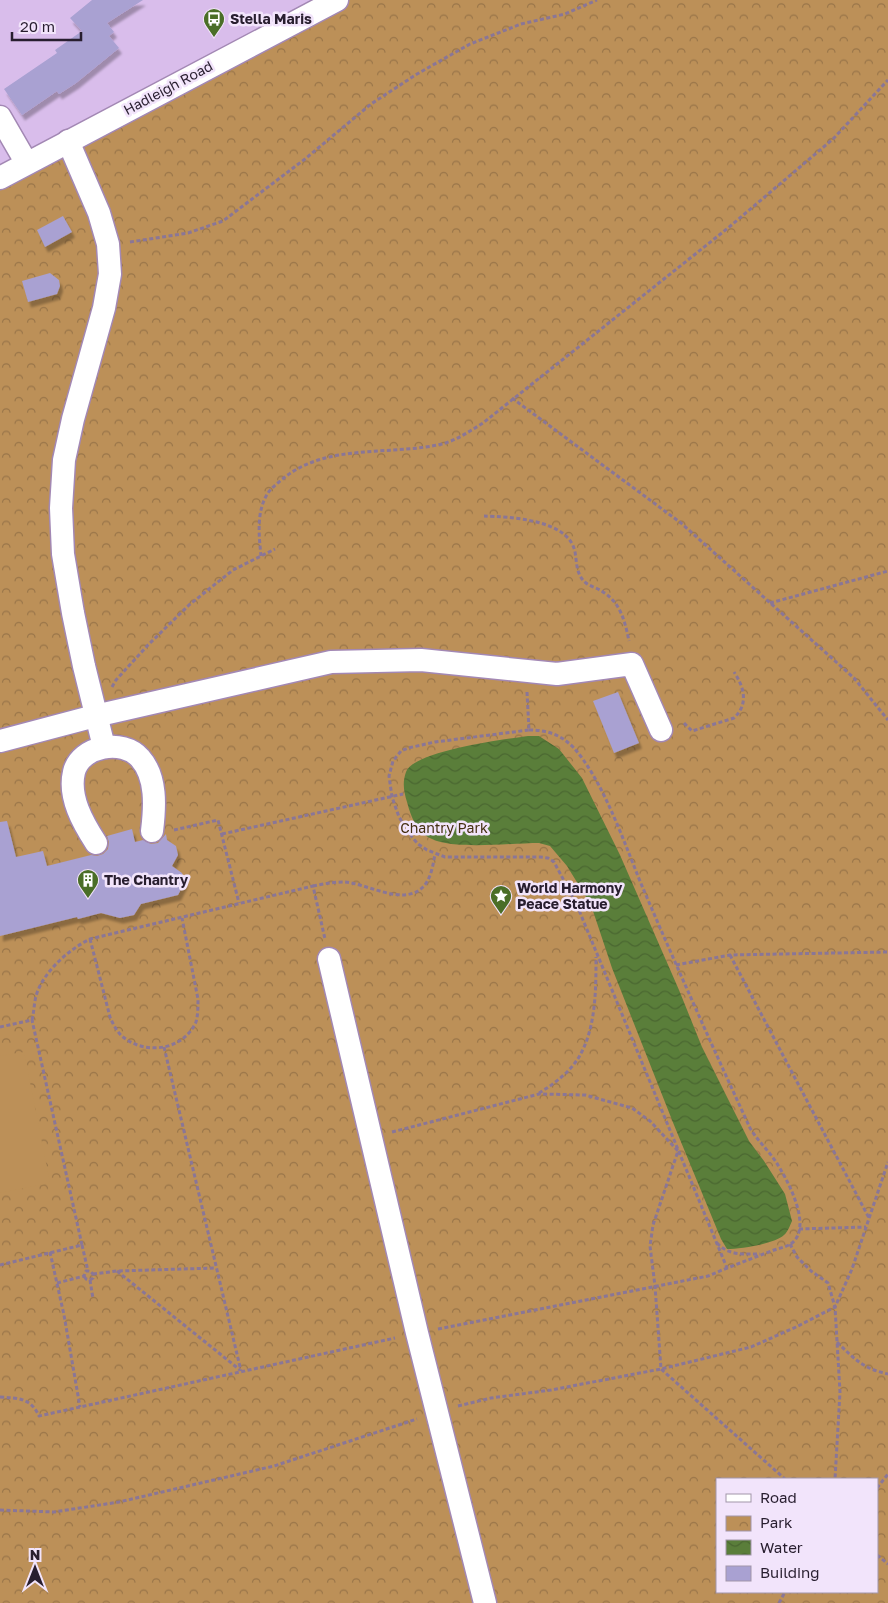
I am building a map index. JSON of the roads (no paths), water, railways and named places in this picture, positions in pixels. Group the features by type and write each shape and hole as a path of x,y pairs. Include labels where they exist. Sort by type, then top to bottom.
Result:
{"street":[{"name":"Hadleigh Road","path":"0,178 26,162 338,0"},
{"path":"0,117 26,162"},
{"path":"68,140 93,198 108,244 110,274 104,308 73,419 64,460 61,508 65,564 84,666 104,747"},
{"path":"0,741 96,716 331,662 421,660 557,674 632,664 661,730"},
{"path":"96,843 79,813 73,785 74,771 80,760 86,755 104,747 111,746 129,750 139,757 146,768 151,782 155,808 152,831"},
{"path":"329,959 417,1333 485,1603"}],"water":[{"path":"528,736 539,736 559,749 582,778 620,855 702,1047 749,1141 785,1194 792,1221 787,1232 773,1241 727,1249 721,1239 612,968 591,905 567,866 550,846 539,843 469,845 442,842 422,833 413,819 404,791 406,772 412,765 425,758 461,747"}],"place":[{"name":"Stella Maris","path":"214,38"},
{"name":"The Chantry","path":"88,899"},
{"name":"World Harmony Peace Statue","path":"501,915"}],"park label":[{"name":"Chantry Park","path":"444,828"}]}
